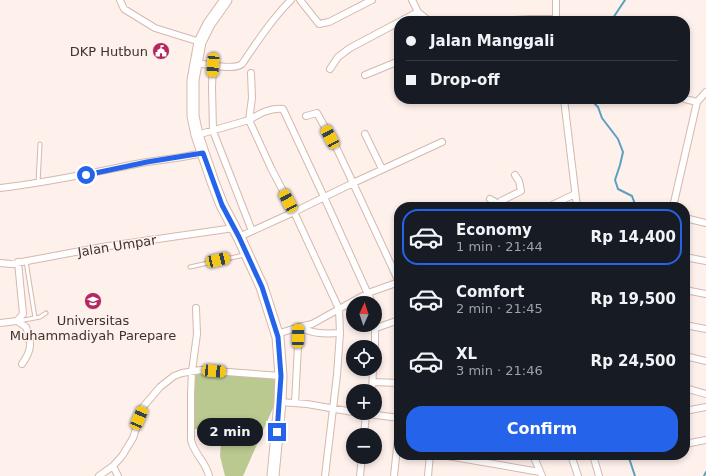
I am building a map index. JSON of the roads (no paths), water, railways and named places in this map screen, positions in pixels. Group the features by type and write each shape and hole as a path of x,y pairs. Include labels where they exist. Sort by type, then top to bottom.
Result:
{"highway":[{"path":"226,0 209,24 200,42 193,80 193,116 203,153 222,205 237,233 262,287 277,334 281,376 273,476"}],"street":[{"path":"120,0 124,9 155,28 200,42"},
{"path":"196,63 233,67 240,66 283,8 291,0"},
{"path":"300,0 319,24 328,22 372,0"},
{"path":"412,0 419,16"},
{"path":"556,0 556,16"},
{"path":"418,12 423,16"},
{"path":"411,16 418,12"},
{"path":"330,69 338,57 350,48 394,25"},
{"path":"365,75 394,63"},
{"path":"213,65 213,131 252,231"},
{"path":"252,73 252,98 249,120 270,168 294,212 339,309 340,333 334,408 325,476"},
{"path":"674,202 697,102 706,92"},
{"path":"690,100 697,102"},
{"path":"565,104 576,202"},
{"path":"198,135 249,120 270,110 277,108 283,109 369,296"},
{"path":"306,116 317,113 337,149 394,271"},
{"path":"365,134 382,169"},
{"name":"Jalan Umpar","path":"0,263 11,264 102,248 252,231 442,142"},
{"path":"0,188 38,184 147,162 203,153"},
{"path":"502,202 507,197 521,191 519,181 515,175"},
{"path":"558,202 575,194"},
{"path":"490,199 495,202"},
{"path":"690,219 706,223"},
{"path":"690,258 706,261"},
{"path":"17,321 23,314 18,262"},
{"path":"277,334 299,326 312,324 368,293 394,284"},
{"path":"690,291 706,294"},
{"path":"196,308 197,334 192,371 191,440 193,447 207,467 209,476"},
{"path":"0,323 17,321 26,326 31,340 28,355 22,364"},
{"path":"382,326 394,322"},
{"path":"299,326 311,332 321,334 340,333"},
{"path":"295,403 299,326"},
{"path":"690,326 706,329"},
{"path":"690,357 706,361"},
{"path":"99,476 113,466 129,446 144,407 155,392 174,376 201,370 281,376"},
{"path":"373,376 373,382 394,383"},
{"path":"690,389 706,394"},
{"path":"280,402 346,411"},
{"path":"690,410 706,407"},
{"path":"382,416 394,417"},
{"path":"690,443 706,440"},
{"path":"394,476 396,460"},
{"path":"428,476 430,460"},
{"path":"468,460 541,474"},
{"path":"535,460 541,474"},
{"path":"573,460 578,476"},
{"path":"594,460 599,476"},
{"path":"360,476 361,464"},
{"path":"113,466 118,476"}],"lane":[{"path":"38,184 40,144"},
{"path":"190,267 247,254"},
{"path":"26,261 35,318"},
{"path":"17,321 40,317 46,313"}],"waterway":[{"path":"614,16 625,0"},
{"path":"595,104 598,107 602,118 618,139 623,152 615,180 618,189 632,196 634,202"},
{"path":"630,460 635,476"},
{"path":"704,476 706,472"}],"place":[{"name":"DKP Hutbun","path":"161,51"},
{"name":"Universitas Muhammadiyah Parepare","path":"93,301"}]}
